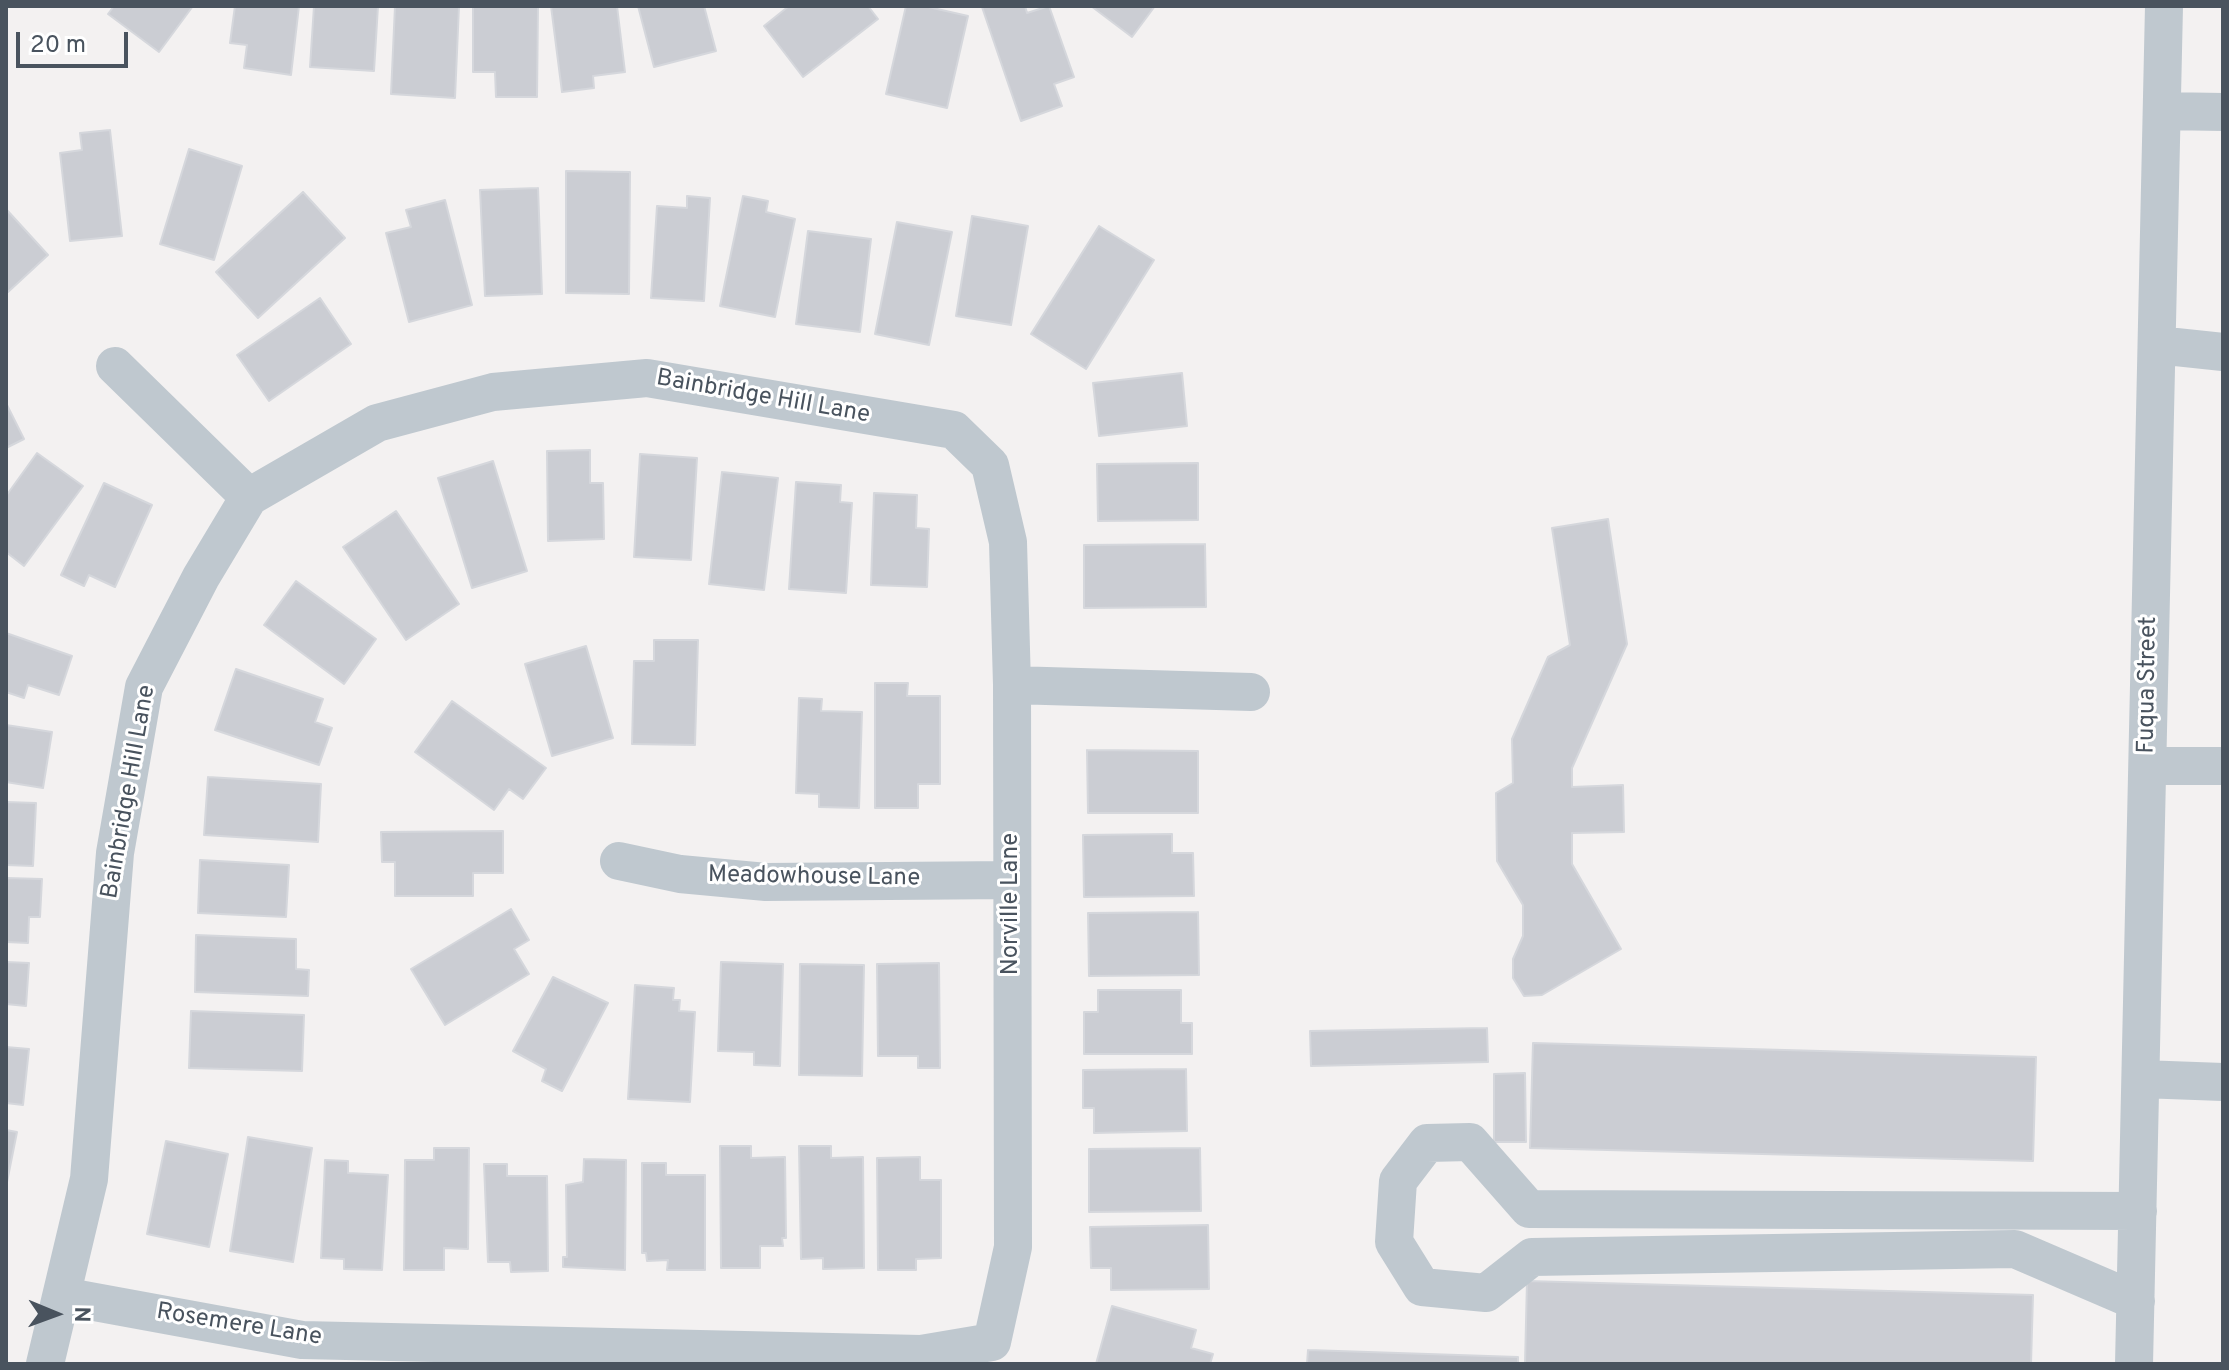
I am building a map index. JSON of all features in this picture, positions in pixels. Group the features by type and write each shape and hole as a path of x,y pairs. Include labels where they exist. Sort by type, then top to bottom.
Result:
{"street":[{"name":"Fuqua Street","path":"2134,1364 2164,6"},
{"path":"2162,111 2223,112"},
{"path":"2157,345 2223,352"},
{"path":"115,366 249,497"},
{"name":"Bainbridge Hill Lane","path":"45,1364 89,1179 115,853 144,687 201,577 249,497 377,423 493,392 647,378 954,430 990,465"},
{"name":"Norville Lane","path":"990,465 1008,542 1012,685 1013,1247 992,1342"},
{"path":"1012,685 1251,692"},
{"path":"2148,766 2223,766"},
{"name":"Meadowhouse Lane","path":"619,861 680,874 766,882 1011,880"},
{"path":"2141,1079 2223,1082"},
{"path":"2136,1301 2015,1249 1532,1257 1486,1293 1422,1287 1394,1242 1398,1181 1427,1143 1470,1142 1529,1209 2019,1207 2138,1211"},
{"name":"Rosemere Lane","path":"62,1296 302,1340 921,1354 992,1342"}],"building":[{"path":"114,6 193,6 159,52 108,14"},
{"path":"235,6 299,6 291,75 244,68 247,45 230,43"},
{"path":"314,6 378,6 374,71 310,67"},
{"path":"395,6 459,6 455,98 391,94"},
{"path":"473,6 538,6 537,97 496,97 495,72 473,72"},
{"path":"551,6 617,6 625,72 593,76 594,88 562,92"},
{"path":"638,6 704,6 716,51 654,67"},
{"path":"789,6 868,6 878,19 803,77 764,26"},
{"path":"906,6 924,6 968,16 947,108 886,94"},
{"path":"1025,6 1027,13 1049,6 1074,77 1054,84 1062,106 1021,121 982,7"},
{"path":"1091,6 1155,6 1132,37"},
{"path":"110,130 122,236 70,241 60,153 82,150 80,133"},
{"path":"189,149 242,166 214,260 160,244"},
{"path":"566,171 630,172 629,294 566,293"},
{"path":"538,188 542,294 485,296 480,190"},
{"path":"303,192 345,238 258,318 216,272"},
{"path":"687,196 710,198 704,301 651,298 657,206 687,208"},
{"path":"743,196 768,201 766,212 795,219 775,317 720,306"},
{"path":"445,200 472,305 409,322 386,233 411,227 406,210"},
{"path":"6,209 48,255 8,292 6,289"},
{"path":"972,216 1028,226 1011,325 956,316"},
{"path":"897,222 952,232 929,345 875,334"},
{"path":"1099,226 1154,260 1086,369 1031,334"},
{"path":"808,231 871,239 860,332 796,324"},
{"path":"320,298 351,344 269,401 237,355"},
{"path":"1182,373 1187,426 1099,436 1093,383"},
{"path":"6,403 24,439 6,448"},
{"path":"590,450 590,483 603,483 604,539 548,541 547,451"},
{"path":"37,453 83,486 24,566 6,552 6,496"},
{"path":"640,454 697,458 691,560 634,557"},
{"path":"493,461 527,571 472,588 438,478"},
{"path":"1198,463 1198,520 1098,521 1097,464"},
{"path":"722,472 778,478 764,590 709,584"},
{"path":"796,482 841,485 840,502 852,503 846,593 789,589"},
{"path":"104,483 152,505 115,587 89,575 84,586 61,575"},
{"path":"874,493 917,495 916,528 929,529 927,587 871,585"},
{"path":"396,511 459,604 406,640 343,547"},
{"path":"1608,519 1627,644 1572,768 1572,787 1623,785 1624,832 1572,833 1572,864 1621,949 1542,995 1524,996 1513,978 1513,959 1523,936 1523,905 1497,861 1496,793 1513,783 1512,739 1548,657 1570,645 1552,528"},
{"path":"1205,544 1206,607 1084,608 1084,545"},
{"path":"296,581 376,639 344,684 264,625"},
{"path":"6,633 72,656 59,695 28,685 24,698 6,692"},
{"path":"654,640 698,640 695,745 632,744 634,661 654,661"},
{"path":"586,646 613,738 552,756 525,664"},
{"path":"236,669 323,699 315,722 332,728 319,765 215,730"},
{"path":"875,683 908,683 907,696 940,696 940,784 918,784 918,808 875,808"},
{"path":"799,698 822,699 821,711 862,712 859,808 819,807 819,794 796,793"},
{"path":"452,701 546,768 523,799 509,789 494,810 415,752"},
{"path":"6,725 52,732 43,788 6,782"},
{"path":"1087,750 1198,751 1198,813 1088,813"},
{"path":"208,777 321,784 318,842 204,835"},
{"path":"6,802 36,803 33,866 6,865"},
{"path":"503,831 503,873 473,873 473,896 395,896 395,862 382,862 381,832"},
{"path":"1172,834 1172,853 1193,853 1194,896 1084,897 1083,835"},
{"path":"200,860 289,865 286,917 198,913"},
{"path":"6,878 42,879 40,917 29,917 28,943 6,942"},
{"path":"511,909 529,940 514,949 529,974 445,1025 411,969"},
{"path":"1198,912 1199,975 1089,976 1088,913"},
{"path":"196,935 296,939 296,969 309,970 308,996 195,992"},
{"path":"6,962 29,963 26,1006 6,1004"},
{"path":"721,962 783,964 780,1066 754,1065 754,1052 718,1051"},
{"path":"939,963 940,1068 918,1068 918,1056 878,1056 877,964"},
{"path":"800,964 864,965 862,1076 799,1075"},
{"path":"553,977 608,1003 562,1091 542,1081 546,1069 513,1051"},
{"path":"635,985 674,988 673,1000 680,1000 679,1011 695,1012 690,1102 628,1099"},
{"path":"1098,990 1181,990 1181,1023 1192,1023 1192,1054 1084,1054 1084,1012 1098,1012"},
{"path":"191,1011 304,1015 302,1071 189,1068"},
{"path":"1487,1028 1488,1062 1311,1066 1310,1031"},
{"path":"1533,1043 2036,1057 2033,1161 1530,1148"},
{"path":"6,1047 29,1049 23,1105 6,1103"},
{"path":"1186,1069 1187,1131 1094,1133 1094,1108 1083,1108 1083,1070"},
{"path":"1525,1073 1526,1142 1494,1142 1494,1074"},
{"path":"6,1130 17,1132 6,1187"},
{"path":"248,1137 312,1148 293,1262 230,1251"},
{"path":"166,1141 228,1154 209,1247 147,1234"},
{"path":"720,1146 751,1146 751,1158 785,1157 786,1238 782,1238 783,1246 760,1246 760,1268 721,1268"},
{"path":"799,1146 831,1146 831,1158 863,1157 864,1268 823,1269 823,1258 801,1259"},
{"path":"434,1148 469,1148 468,1249 444,1248 444,1270 404,1270 405,1160 434,1160"},
{"path":"1200,1148 1201,1211 1089,1212 1089,1149"},
{"path":"920,1157 920,1180 941,1180 941,1258 916,1259 916,1270 878,1270 877,1158"},
{"path":"584,1159 626,1160 625,1270 563,1267 563,1257 567,1257 566,1185 583,1182"},
{"path":"325,1160 348,1161 348,1173 388,1175 382,1270 344,1269 344,1259 321,1258"},
{"path":"642,1163 666,1163 666,1175 705,1175 705,1270 667,1270 668,1260 647,1261 646,1253 642,1253"},
{"path":"484,1164 507,1164 507,1176 547,1176 548,1271 511,1272 510,1262 488,1262"},
{"path":"1208,1225 1209,1289 1111,1290 1111,1268 1091,1268 1090,1227"},
{"path":"1527,1281 2033,1295 2031,1364 1525,1364"},
{"path":"1112,1306 1196,1330 1191,1348 1213,1354 1210,1364 1096,1364"},
{"path":"1308,1350 1518,1357 1518,1364 1307,1364"}]}
